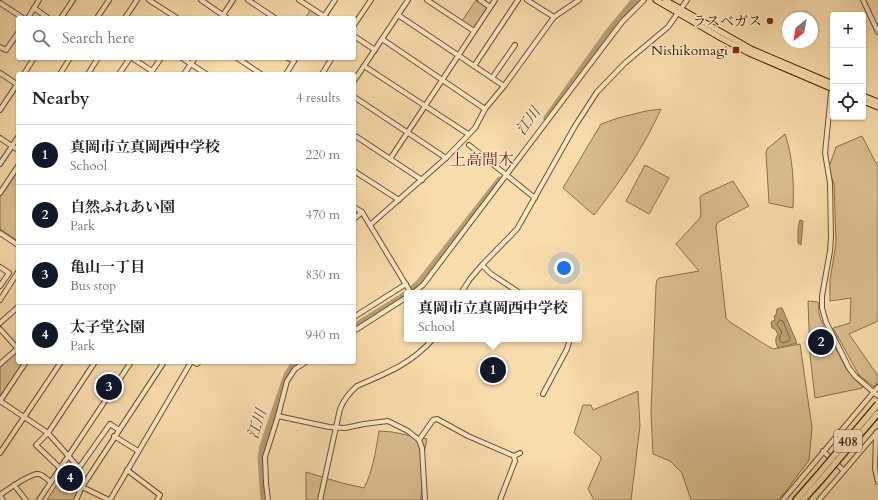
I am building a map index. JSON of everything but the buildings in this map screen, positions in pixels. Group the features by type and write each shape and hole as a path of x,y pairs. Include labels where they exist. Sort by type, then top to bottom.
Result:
{"highway":[{"name":"408","path":"803,500 878,404"},
{"name":"408","path":"796,500 819,478 878,413"}],"main road":[{"path":"656,0 680,11 751,49 830,86"},
{"path":"665,0 680,11"},
{"path":"866,97 878,102"},
{"path":"866,102 878,107"}],"street":[{"path":"29,16 39,0"},
{"path":"62,16 73,0"},
{"path":"98,16 109,0"},
{"path":"126,16 137,0"},
{"path":"150,0 174,16"},
{"path":"200,0 221,16"},
{"path":"223,16 233,0"},
{"path":"248,0 272,16"},
{"path":"301,0 323,16"},
{"path":"325,16 335,0"},
{"path":"356,22 371,0"},
{"path":"356,78 408,0"},
{"path":"427,0 474,31"},
{"path":"480,0 490,7"},
{"path":"390,159 495,0"},
{"path":"474,66 518,0"},
{"path":"527,0 554,17"},
{"path":"370,225 446,158 475,128 485,109 504,86 554,17 579,0"},
{"path":"416,290 424,285 622,22 644,0"},
{"path":"463,290 482,265 517,229 575,126 598,92 625,63 663,32 687,0"},
{"path":"863,0 878,32"},
{"path":"0,3 20,16"},
{"path":"34,8 45,16"},
{"path":"398,15 504,86"},
{"path":"0,47 6,50 16,36"},
{"path":"356,37 374,50"},
{"path":"382,39 485,109"},
{"path":"492,78 515,45"},
{"path":"25,72 33,60"},
{"path":"61,72 69,60"},
{"path":"89,72 97,60"},
{"path":"120,72 130,60"},
{"path":"134,60 150,72"},
{"path":"152,72 160,60"},
{"path":"185,60 203,72"},
{"path":"185,72 194,60"},
{"path":"240,60 258,72"},
{"path":"287,72 295,60"},
{"path":"323,72 331,60"},
{"path":"364,66 468,134"},
{"path":"0,73 16,83"},
{"path":"0,110 16,87"},
{"path":"356,98 446,158"},
{"path":"830,111 825,152 830,183 831,237 822,296 822,308 826,322 849,368 855,376 878,396"},
{"path":"356,136 422,180"},
{"path":"0,138 16,149"},
{"path":"0,164 16,140"},
{"path":"469,145 535,198"},
{"path":"0,193 16,169"},
{"path":"356,172 399,200"},
{"path":"356,208 362,212 410,290"},
{"path":"356,217 362,212"},
{"path":"0,233 16,244"},
{"path":"482,265 491,274 515,290"},
{"path":"0,267 9,273 0,286"},
{"path":"0,300 16,275"},
{"path":"356,316 406,284"},
{"path":"356,330 404,299"},
{"path":"0,323 16,309"},
{"path":"0,329 16,347"},
{"path":"320,500 340,408 343,401 356,386 408,362 430,342"},
{"path":"543,394 567,349 569,342"},
{"path":"0,364 16,351"},
{"path":"25,364 0,401 48,433 79,468 82,487"},
{"path":"0,453 60,364"},
{"path":"60,468 36,445 48,433 94,364"},
{"path":"39,500 130,364"},
{"path":"76,500 82,487 114,436 163,364"},
{"path":"82,487 109,500 191,364"},
{"path":"268,500 265,457 287,381 295,369 303,364"},
{"path":"782,500 878,387"},
{"path":"278,416 346,428 388,421 408,431 419,440 422,448 426,500"},
{"path":"419,440 433,420 437,419 468,436 514,456"},
{"path":"79,468 110,424 119,430"},
{"path":"819,500 877,432"},
{"path":"877,432 875,469 878,482"},
{"path":"114,436 138,451"},
{"path":"823,451 844,471"},
{"path":"514,456 520,453"},
{"path":"500,500 515,462 514,456"},
{"path":"127,470 160,495 157,500"},
{"path":"3,500 0,496 14,485 37,474 51,482"},
{"path":"14,485 26,500"}],"shaded area":[{"path":"476,0 487,8 475,27 472,28 462,21"},
{"path":"311,9 320,15 320,16 306,16"},
{"path":"661,109 631,164 594,215 563,188 601,124 646,111"},
{"path":"785,134 790,152 792,170 793,208 769,203 766,153 767,149"},
{"path":"862,136 878,167 878,321 849,334 878,376 878,381 874,387 859,375 833,328 850,323 851,298 830,301 830,280 836,243 834,183 828,170 836,147"},
{"path":"645,165 669,178 649,214 626,201"},
{"path":"16,172 16,240 0,229 0,196 8,186"},
{"path":"733,181 749,206 720,221 717,223 716,227 726,318 773,349 800,344 812,428 809,460 779,500 691,500 682,473 670,461 653,454 651,412 657,280 659,278 699,271 676,244 700,218 700,197"},
{"path":"808,301 818,302 819,314 822,323 847,370 863,387 862,388 815,398 810,355"},
{"path":"16,352 16,364 23,364 0,398 0,366"},
{"path":"638,391 640,426 631,500 594,500 588,489 601,457 574,433 583,405 591,405 593,410"},
{"path":"379,431 427,439 424,453 421,500 306,499 306,472 364,488 372,467"},
{"path":"69,465 72,465 77,469 80,487 75,500 47,500"}],"water":[{"path":"800,220 803,221 801,245 798,243 798,229"},
{"path":"782,308 797,343 778,348 776,344 776,337 778,334 775,329 772,328 771,322 775,320 774,316 776,315 777,309"}],"waterway":[{"name":"江川","path":"547,118 607,34 635,0"},
{"name":"江川","path":"411,290 420,282 500,180"},
{"name":"江川","path":"356,326 404,296"},
{"name":"江川","path":"264,500 261,458 263,446 287,375 292,367 296,364"}],"place":[{"name":"ラスベガス","path":"770,21"},
{"name":"Nishikomagi","path":"736,50"},
{"name":"自然ふれあい園","path":"821,342"},
{"name":"真岡市立真岡西中学校","path":"493,370"},
{"name":"亀山一丁目","path":"109,387"},
{"name":"太子堂公園","path":"70,478"}],"district":[{"name":"上高間木","path":"482,159"}]}
